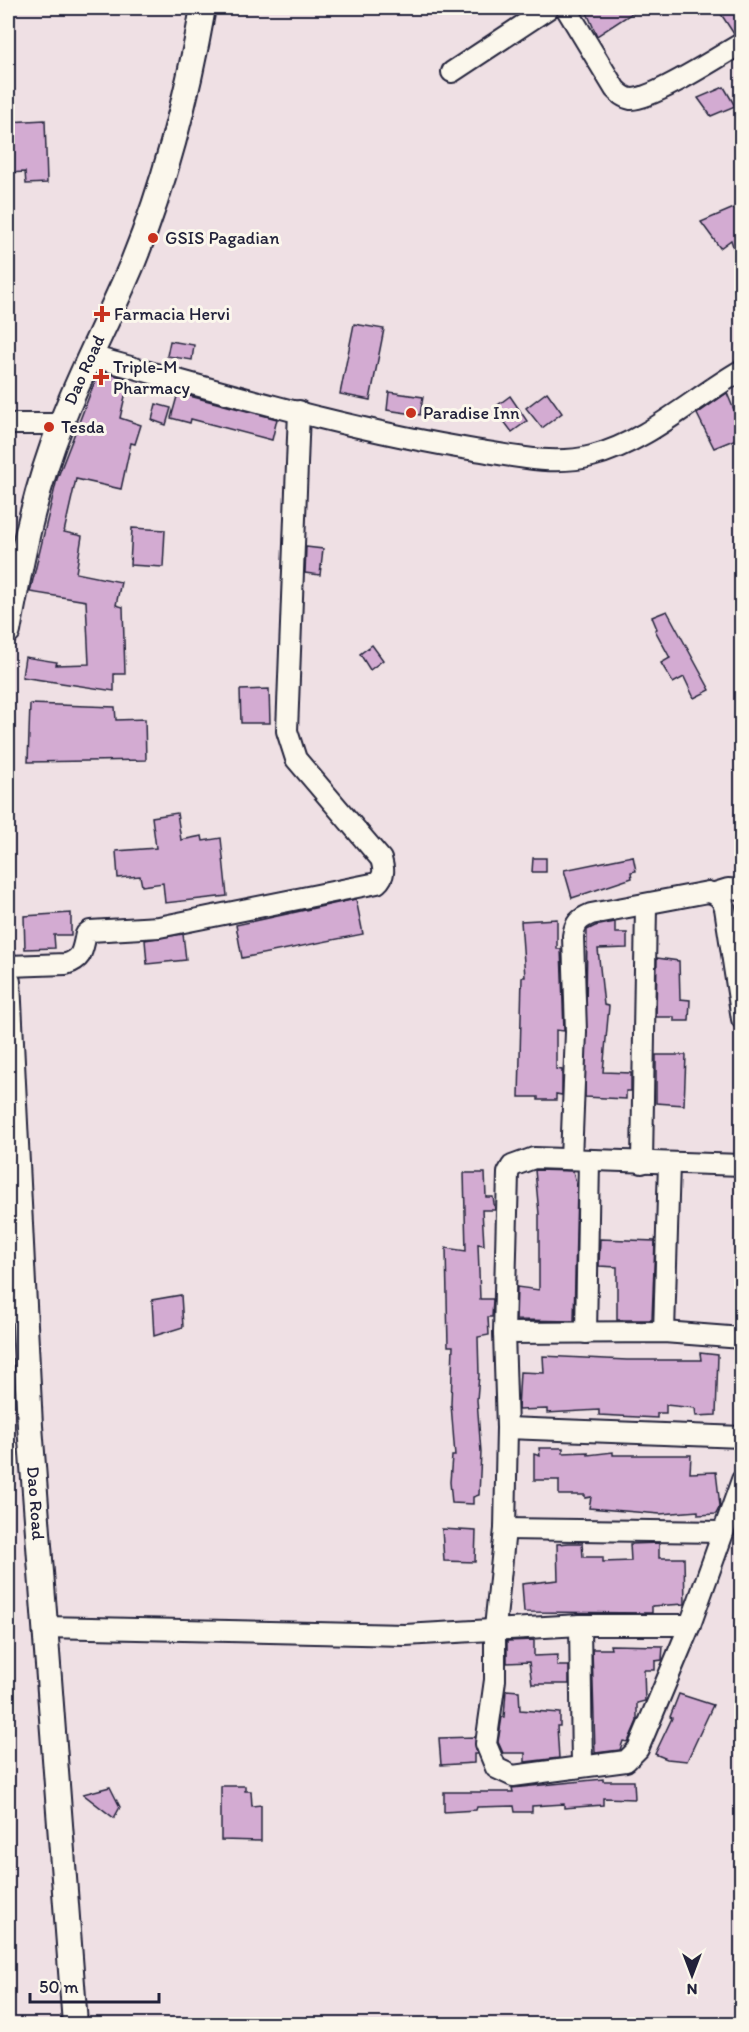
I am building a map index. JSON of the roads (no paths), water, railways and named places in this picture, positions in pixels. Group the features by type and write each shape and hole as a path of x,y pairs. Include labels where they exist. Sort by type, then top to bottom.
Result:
{"street":[{"name":"Dao Road","path":"8,631 26,539 41,482 61,424 133,261 155,200 195,56 203,8"},
{"path":"452,72 549,8"},
{"path":"566,8 615,89 622,96 630,99 653,93 741,43"},
{"path":"90,356 422,442 526,458 567,460 591,457 617,448 741,370"},
{"path":"8,966 74,962 82,953 86,934 90,931 159,927 376,884 382,879 384,872 381,859 296,759 287,731 299,411"},
{"path":"8,424 61,424"},
{"path":"586,1333 576,1032 575,926 581,918 591,914 708,892 741,890"},
{"path":"715,893 722,899 725,908 741,1019"},
{"path":"642,1163 646,905"},
{"name":"Dao Road","path":"8,982 30,1426 75,2025"},
{"path":"741,1165 528,1159 512,1166 508,1173 504,1333 507,1428 505,1530 495,1628 495,1680 486,1744 496,1768 513,1776 582,1765 626,1761 632,1758 638,1749 690,1625 741,1480"},
{"path":"664,1332 669,1163"},
{"path":"504,1333 664,1332 741,1338"},
{"path":"507,1428 741,1437"},
{"path":"505,1530 723,1532"},
{"path":"45,1627 405,1635 495,1628 580,1625 690,1625"},
{"path":"580,1625 582,1765"}],"place":[{"name":"GSIS Pagadian","path":"153,238"},
{"name":"Farmacia Hervi","path":"102,314"},
{"name":"Triple-M Pharmacy","path":"101,377"},
{"name":"Paradise Inn","path":"411,413"},
{"name":"Tesda","path":"49,427"}]}
